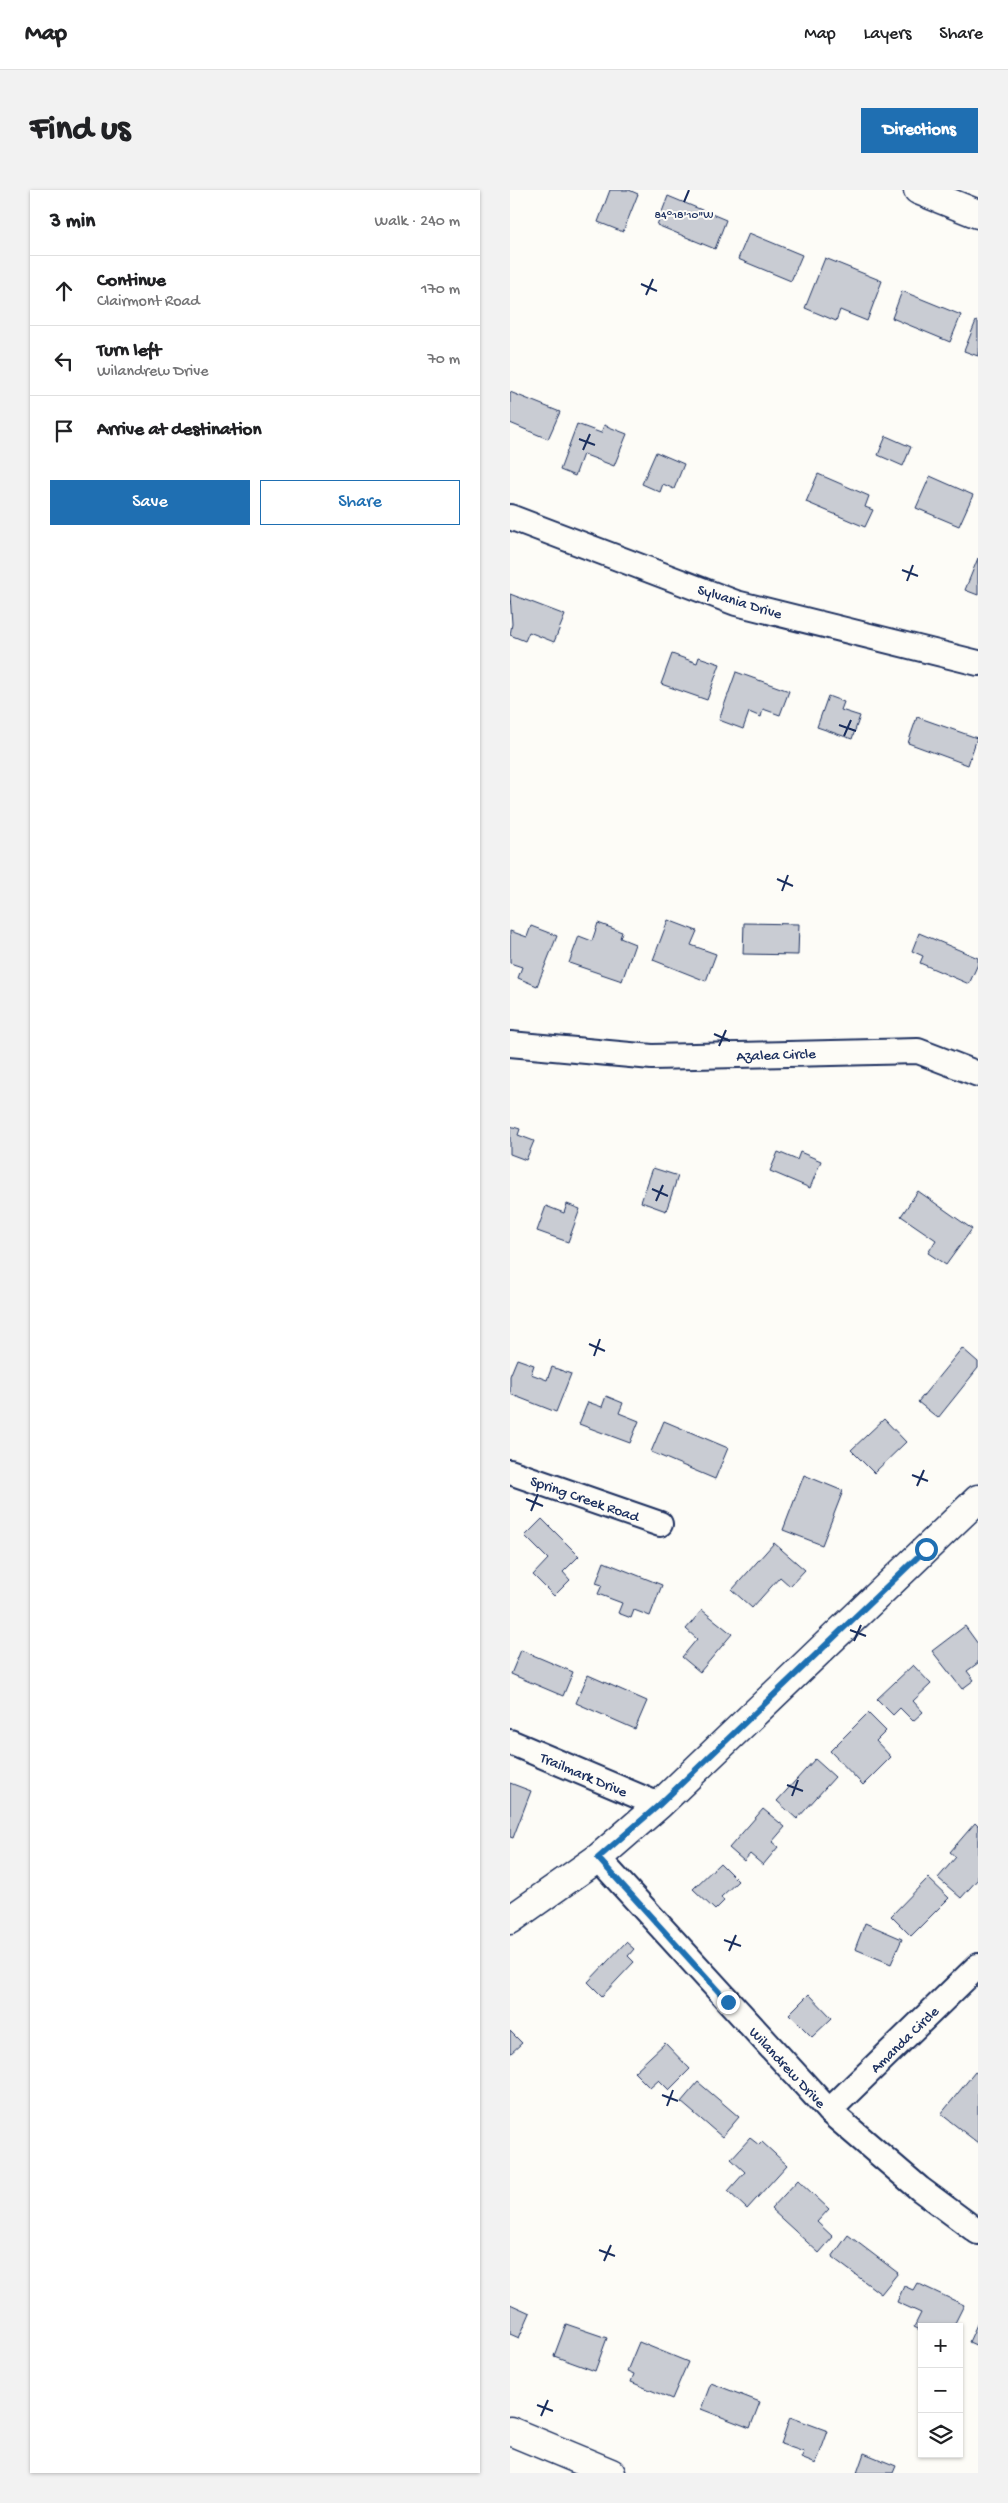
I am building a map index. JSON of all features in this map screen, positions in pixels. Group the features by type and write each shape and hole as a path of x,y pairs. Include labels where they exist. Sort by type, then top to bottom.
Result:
{"main road":[{"path":"918,190 978,214"},
{"path":"510,1920 598,1858 659,1805 978,1499"},
{"path":"510,2431 612,2473"}],"street":[{"name":"Sylvania Drive","path":"510,517 736,603 978,663"},
{"name":"Azalea Circle","path":"510,1044 652,1057 918,1051 978,1074"},
{"name":"Spring Creek Road","path":"510,1472 660,1524"},
{"name":"Trailmark Drive","path":"510,1742 659,1805"},
{"name":"Wilandrew Drive","path":"598,1858 830,2111 920,2189 978,2232"},
{"name":"Amanda Circle","path":"830,2111 978,1966"}],"building":[{"path":"610,190 629,190 638,194 623,232 598,222"},
{"path":"668,196 726,220 715,249 657,225"},
{"path":"749,233 802,255 791,281 738,259"},
{"path":"825,258 882,281 867,321 840,310 836,321 805,308"},
{"path":"902,291 961,315 950,342 892,318"},
{"path":"976,321 978,322 978,356 964,351"},
{"path":"510,392 560,412 548,439 510,423"},
{"path":"577,424 601,433 604,425 627,434 614,466 583,454 575,476 560,470"},
{"path":"886,436 911,447 903,466 878,455"},
{"path":"656,452 684,464 674,489 663,484 660,492 642,484"},
{"path":"818,474 869,496 865,507 873,510 865,527 806,502"},
{"path":"930,476 973,495 959,526 916,508"},
{"path":"978,558 978,595 965,590"},
{"path":"510,594 565,615 554,642 529,632 525,641 510,635 512,624"},
{"path":"672,654 697,663 699,657 720,664 707,700 661,684"},
{"path":"736,672 789,691 780,715 763,709 761,717 749,712 743,729 719,720"},
{"path":"828,696 844,702 841,710 860,716 852,739 817,727"},
{"path":"917,717 977,738 968,765 908,743"},
{"path":"668,920 697,931 691,945 716,954 706,981 653,960"},
{"path":"598,923 622,932 620,938 635,944 622,981 569,963 579,936 592,941"},
{"path":"744,923 799,924 798,955 743,954"},
{"path":"531,926 557,936 537,986 518,978 522,967 510,963 510,931 527,937"},
{"path":"919,933 978,958 978,964 969,984 920,963 923,956 912,951"},
{"path":"510,1126 520,1129 518,1135 534,1141 526,1160 510,1154"},
{"path":"778,1152 797,1160 800,1152 821,1161 810,1188 770,1171"},
{"path":"653,1168 678,1176 666,1211 641,1202"},
{"path":"918,1191 972,1229 946,1265 928,1253 936,1240 901,1216"},
{"path":"567,1204 580,1209 568,1242 537,1231 546,1206 564,1213"},
{"path":"962,1348 978,1362 978,1368 938,1418 918,1402"},
{"path":"517,1359 534,1365 531,1374 547,1380 552,1367 571,1374 556,1412 510,1394 510,1376"},
{"path":"606,1396 623,1403 619,1413 639,1421 630,1443 579,1424 588,1402 602,1407"},
{"path":"884,1419 906,1442 874,1473 851,1450"},
{"path":"664,1421 728,1448 715,1479 651,1452"},
{"path":"804,1475 843,1491 822,1545 783,1530"},
{"path":"542,1519 579,1556 563,1572 570,1580 554,1596 533,1575 548,1559 525,1536"},
{"path":"774,1543 805,1570 790,1586 780,1577 752,1608 732,1590"},
{"path":"604,1562 662,1585 650,1616 634,1610 631,1618 618,1613 622,1603 598,1594 602,1585 596,1583"},
{"path":"702,1610 732,1634 700,1672 682,1657 697,1639 686,1629"},
{"path":"965,1626 978,1644 978,1663 967,1671 974,1680 962,1689 932,1651"},
{"path":"521,1650 573,1672 563,1696 511,1674"},
{"path":"913,1665 931,1684 913,1701 923,1712 913,1721 900,1708 893,1715 877,1699"},
{"path":"588,1675 647,1701 635,1729 576,1703"},
{"path":"868,1713 886,1731 876,1741 891,1757 863,1785 830,1751"},
{"path":"815,1759 835,1777 797,1819 777,1801"},
{"path":"510,1783 531,1791 513,1838 510,1837"},
{"path":"763,1809 785,1827 772,1842 778,1847 763,1865 750,1854 744,1861 729,1848"},
{"path":"975,1823 978,1826 978,1879 961,1898 938,1878 956,1857 950,1852"},
{"path":"720,1863 738,1881 721,1897 724,1901 715,1910 693,1889"},
{"path":"928,1878 949,1898 911,1936 891,1916"},
{"path":"865,1923 902,1939 891,1964 855,1949"},
{"path":"626,1942 634,1949 628,1956 634,1962 602,1996 588,1982"},
{"path":"809,1994 832,2018 812,2037 789,2014"},
{"path":"510,2031 522,2043 510,2054"},
{"path":"665,2043 690,2069 669,2090 659,2080 650,2088 634,2072"},
{"path":"975,2072 978,2074 978,2143 941,2114"},
{"path":"698,2082 739,2117 722,2137 681,2102"},
{"path":"750,2138 759,2145 762,2142 787,2165 747,2209 728,2191 745,2172 731,2159"},
{"path":"798,2180 829,2209 817,2222 833,2237 819,2253 771,2209"},
{"path":"848,2235 898,2273 881,2294 832,2257"},
{"path":"917,2283 964,2305 955,2323 918,2323 918,2329 914,2327 921,2313 897,2302 904,2286 913,2290"},
{"path":"510,2304 530,2313 519,2338 510,2334"},
{"path":"978,2322 978,2346 969,2342"},
{"path":"566,2324 607,2338 595,2371 554,2356"},
{"path":"639,2342 688,2362 672,2399 631,2382 634,2374 627,2371"},
{"path":"711,2383 760,2402 750,2428 701,2409"},
{"path":"790,2417 828,2431 816,2464 801,2458 804,2452 781,2444"},
{"path":"864,2453 896,2466 893,2473 857,2473"}],"route":[{"path":"728,2002 598,1858 659,1805 926,1549"}]}
